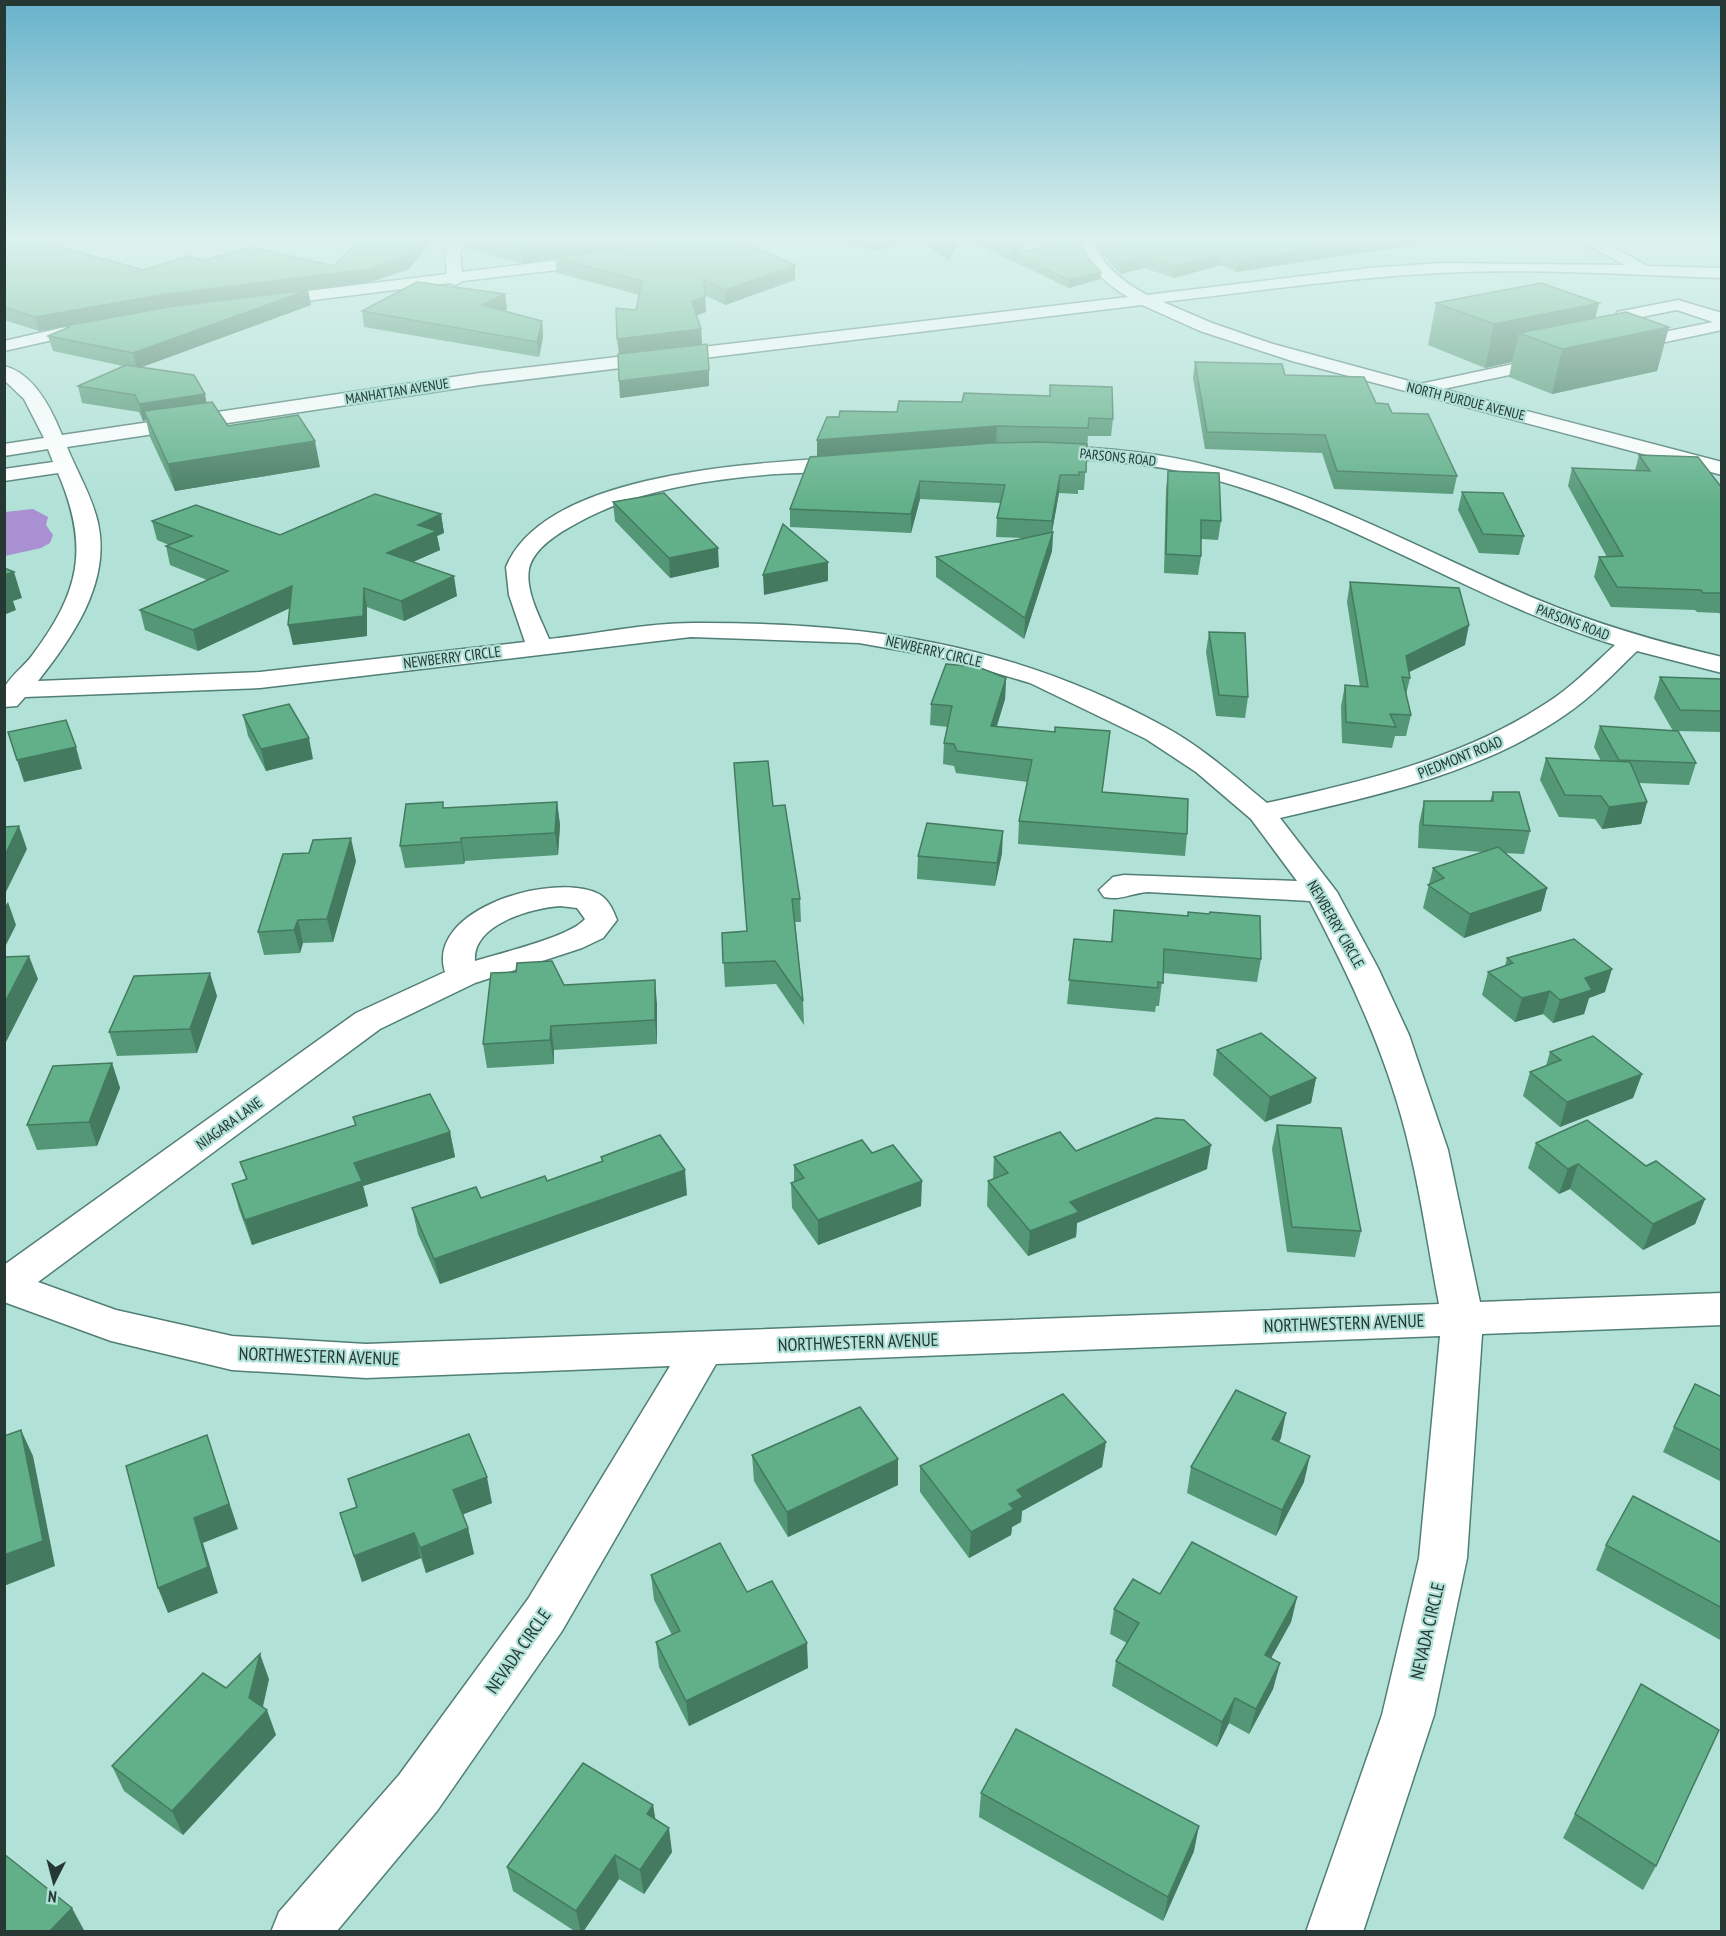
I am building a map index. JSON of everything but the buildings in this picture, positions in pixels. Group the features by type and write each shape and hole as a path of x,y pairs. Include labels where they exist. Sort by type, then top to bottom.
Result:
{"street":[{"path":"4,346 87,328"},
{"name":"MANHATTAN AVENUE","path":"4,450 480,379 907,328"},
{"name":"NORTH PURDUE AVENUE","path":"1212,328 1268,348 1660,450 1722,469"},
{"path":"1621,346 1622,328"},
{"path":"1598,351 1706,328"},
{"path":"1419,388 1576,356"},
{"path":"4,371 17,378 42,410 88,526 90,560 70,621 11,696"},
{"name":"PARSONS ROAD","path":"1016,451 1063,452 1149,459 1231,478 1295,501 1520,601 1632,643 1722,664"},
{"path":"539,646 518,583 518,567 524,554 538,538 576,511 624,492 660,484 717,476 868,462"},
{"path":"4,475 64,466"},
{"name":"NEWBERRY CIRCLE","path":"11,696 260,680 692,630 754,630 859,636 953,652 1039,678 1156,733 1206,766 1261,813 1322,892 1362,968 1392,1035 1429,1150 1462,1318"},
{"name":"PIEDMONT ROAD","path":"1261,813 1389,783 1450,764 1503,741 1557,708 1632,643"},
{"path":"1115,890 1124,884 1148,884 1322,892"},
{"name":"NIAGARA LANE","path":"5,1286 368,1021 462,976"},
{"name":"NORTHWESTERN AVENUE","path":"5,1286 111,1325 232,1353 366,1361 1722,1309"},
{"name":"NEVADA CIRCLE","path":"1334,1932 1354,1879 1408,1715 1443,1558 1462,1318"},
{"name":"NEVADA CIRCLE","path":"299,1932 418,1793 545,1615 704,1347"}],"shaded area":[{"path":"33,509 48,517 46,525 53,535 50,543 41,548 5,556 5,512"}]}
